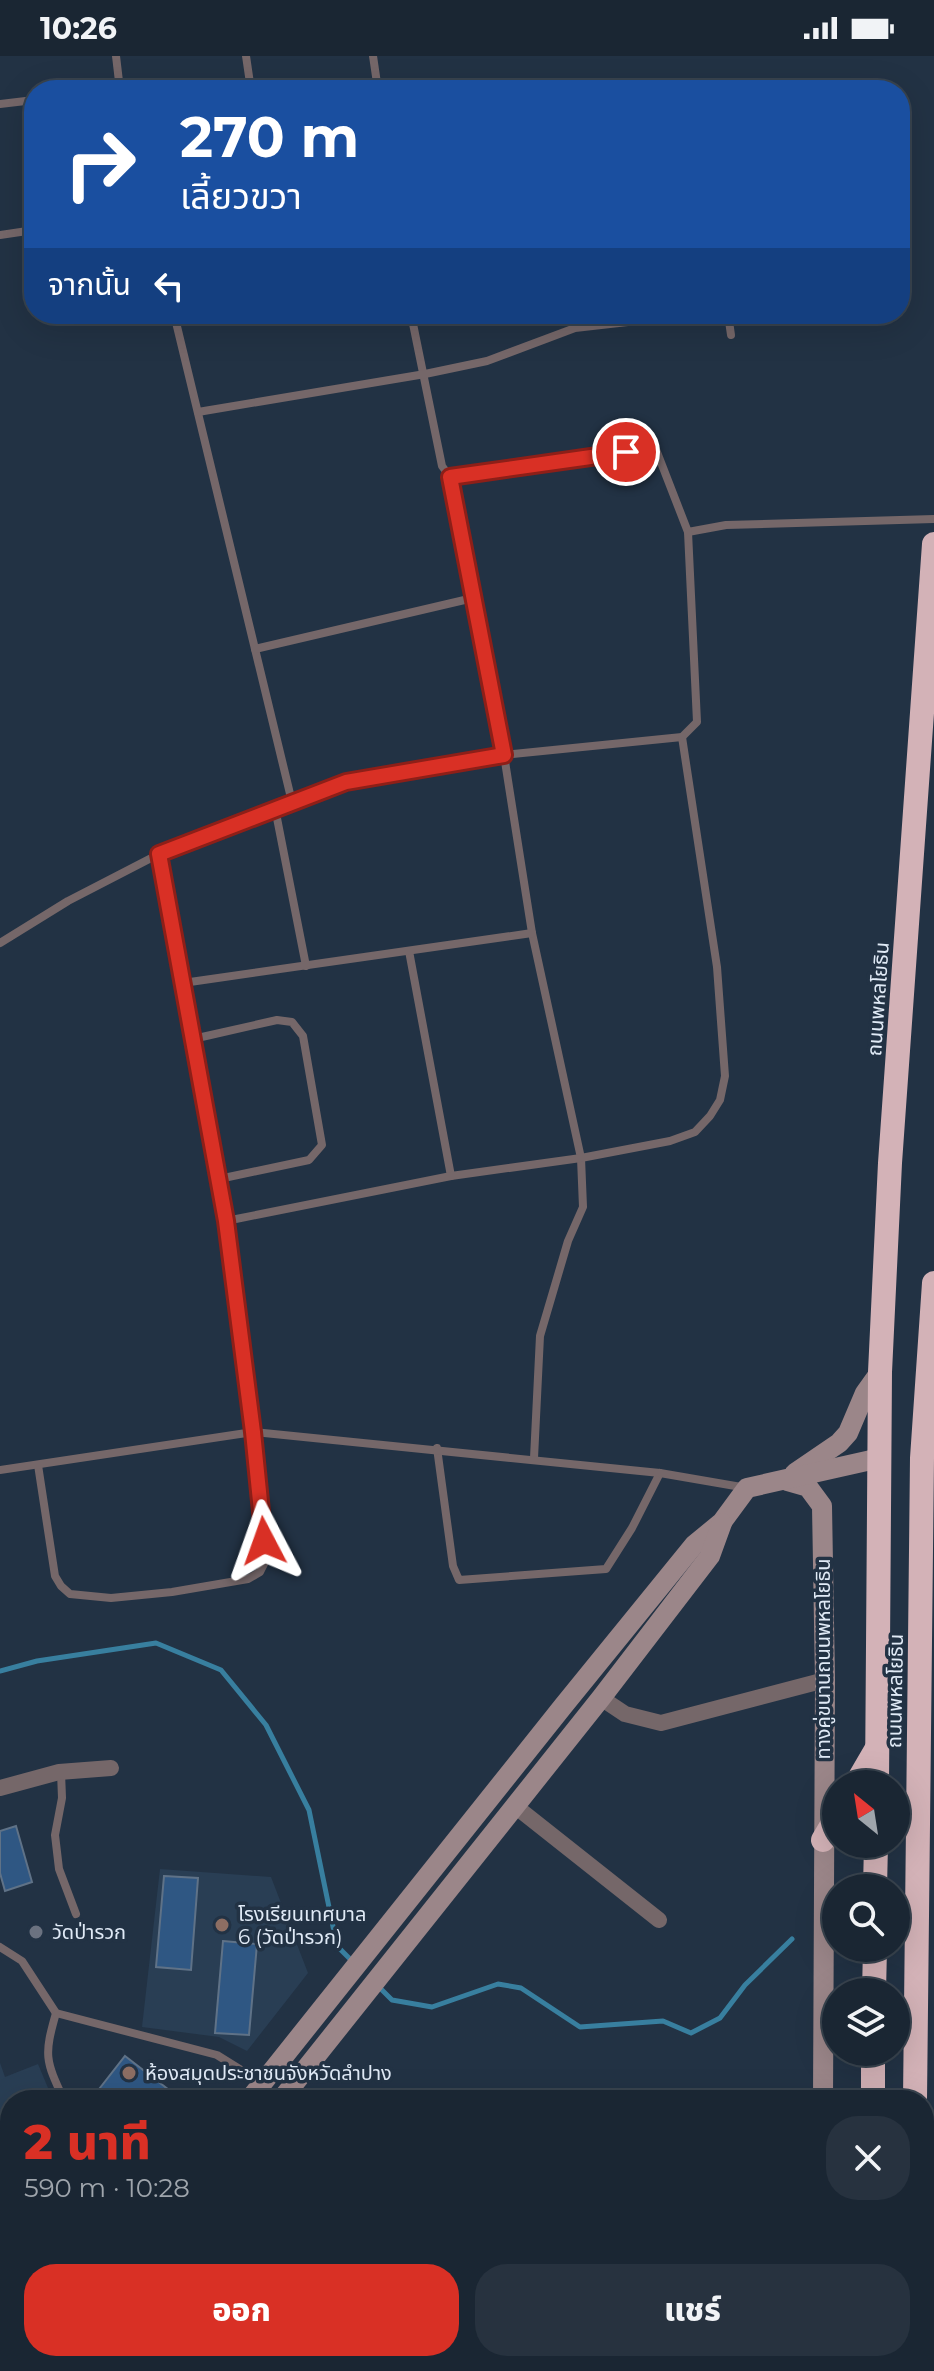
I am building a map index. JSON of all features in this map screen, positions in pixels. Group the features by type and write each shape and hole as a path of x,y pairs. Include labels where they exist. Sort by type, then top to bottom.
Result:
{"highway":[{"name":"ถนนพหลโยธิน","path":"877,1770 880,1372 890,1163 934,544"},
{"name":"ถนนพหลโยธิน","path":"915,2090 922,1458 934,1283"},
{"path":"880,1458 922,1458"},
{"path":"864,1770 877,1747"},
{"path":"917,1951 934,1974"},
{"path":"873,2066 873,2090"}],"main road":[{"path":"785,1480 848,1433 865,1393 880,1372"},
{"path":"257,2090 694,1545 722,1522 747,1488 880,1458"},
{"name":"ทางคู่ขนานถนนพหลโยธิน","path":"785,1480 808,1487 822,1506 824,1770"},
{"path":"289,2090 710,1556 722,1522"},
{"path":"543,1731 562,1747"},
{"name":"ทางคู่ขนานถนนพหลโยธิน","path":"823,1858 823,2090"},
{"path":"346,1978 365,1994"}],"street":[{"path":"601,1698 625,1714 661,1723 825,1680"},
{"path":"0,1788 61,1772 111,1768"},
{"path":"515,1806 659,1920"}],"lane":[{"path":"116,56 119,80"},
{"path":"246,56 250,80"},
{"path":"373,56 377,80"},
{"path":"0,104 24,101"},
{"path":"0,235 24,231"},
{"path":"176,324 292,802"},
{"path":"413,324 442,466 450,477 504,755 532,933 581,1158 583,1207 568,1241 540,1336 534,1458"},
{"path":"198,412 487,361 575,328 610,324"},
{"path":"729,324 731,335"},
{"path":"0,943 68,901 159,854 346,782 504,755 682,737 697,722 688,532 655,447 450,477"},
{"path":"688,532 726,525 934,519"},
{"path":"255,649 473,598"},
{"path":"226,1221 451,1176 581,1158 670,1141 695,1132 720,1100 725,1076 717,967 700,836 682,737"},
{"path":"275,808 306,966"},
{"path":"38,1465 55,1576 70,1594 111,1598 172,1592 248,1579 260,1572 265,1562 253,1432 226,1221 159,854"},
{"path":"183,983 532,933"},
{"path":"409,951 451,1176"},
{"path":"193,1039 277,1020 292,1022 303,1036 322,1145 309,1160 219,1179"},
{"path":"0,1470 253,1432 534,1458 660,1473 747,1488"},
{"path":"437,1448 453,1566 459,1580 606,1569 632,1528 660,1473"},
{"path":"61,1772 62,1798 55,1835 59,1869 76,1914"},
{"path":"0,1947 22,1961 56,2013 217,2055 263,2083"},
{"path":"56,2013 46,2048 60,2090"}],"shaded area":[{"name":"โรงเรียนเทศบาล 6 (วัดป่ารวก)","path":"160,1869 271,1877 308,1973 247,2051 219,2037 142,2027"},
{"path":"0,2063 5,2077 38,2064 49,2090 0,2090"}],"building":[{"path":"16,1826 32,1882 5,1891 0,1873 0,1831"},
{"path":"164,1876 198,1878 191,1970 156,1967"},
{"path":"223,1941 257,1944 249,2035 215,2033"},
{"name":"ห้องสมุดประชาชนจังหวัดลำปาง","path":"125,2056 169,2090 98,2090"}],"waterway":[{"path":"0,1671 37,1661 156,1643 221,1670 266,1725 309,1810 337,1946 353,1962"},
{"path":"377,1985 392,2000 432,2007 498,1984 521,1988 580,2027 663,2021 691,2033 720,2018 745,1985 792,1939"}],"place":[{"name":"โรงเรียนเทศบาล 6 (วัดป่ารวก)","path":"222,1925"},
{"name":"วัดป่ารวก","path":"36,1932"},
{"name":"ห้องสมุดประชาชนจังหวัดลำปาง","path":"129,2073"}],"route":[{"path":"264,1541 226,1221 159,854 346,782 504,755 450,477 626,452"}]}
